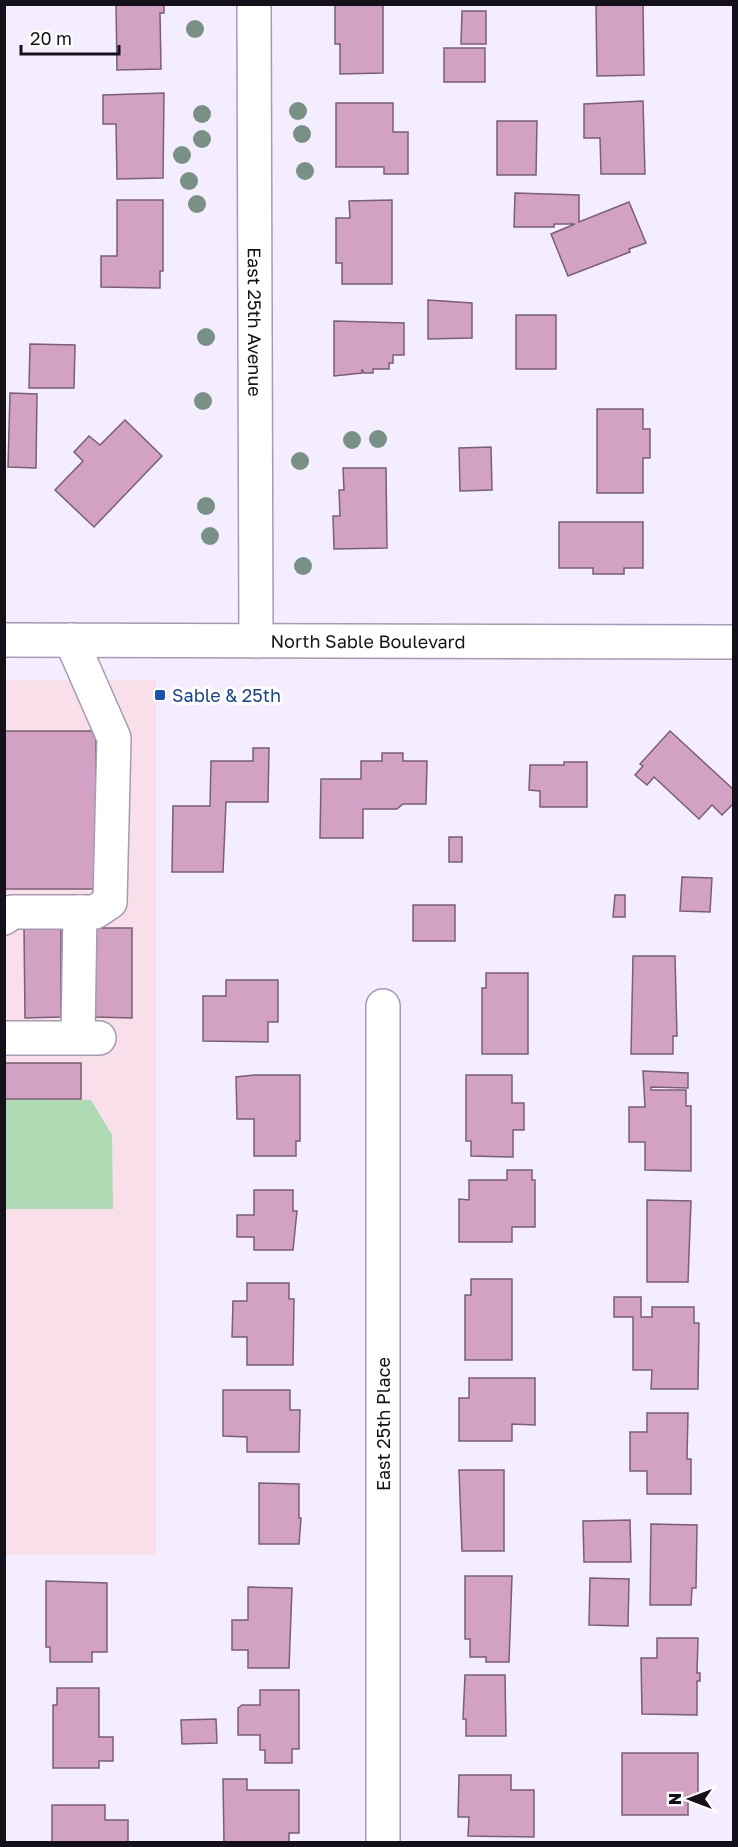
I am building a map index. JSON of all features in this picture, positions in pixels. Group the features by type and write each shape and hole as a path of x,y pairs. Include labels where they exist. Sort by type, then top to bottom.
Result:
{"street":[{"name":"East 25th Avenue","path":"254,4 256,641"},
{"name":"North Sable Boulevard","path":"4,640 734,642"},
{"path":"4,918 12,912 95,912 110,902 114,738 71,640"},
{"path":"4,1038 89,1037 81,912"},
{"name":"East 25th Place","path":"383,1006 383,1842"}],"shaded area":[{"path":"5,680 156,680 156,1555 5,1555"}],"green space":[{"path":"5,1099 91,1100 112,1135 113,1209 5,1209"}],"building":[{"path":"116,4 164,4 164,13 160,13 161,69 117,70"},
{"path":"335,4 383,4 383,73 340,74 340,44 335,44"},
{"path":"596,5 643,5 644,75 597,76"},
{"path":"462,11 486,11 486,44 461,44"},
{"path":"444,48 485,48 485,82 444,82"},
{"path":"164,93 163,178 117,179 116,124 103,124 103,95"},
{"path":"643,101 645,174 601,174 600,138 584,138 584,104"},
{"path":"336,103 393,103 393,132 408,132 408,174 384,174 384,167 336,167"},
{"path":"497,121 537,121 536,175 497,175"},
{"path":"515,193 579,195 579,222 629,202 646,243 629,249 630,252 568,276 551,234 575,224 554,224 554,227 514,227"},
{"path":"117,200 163,200 163,271 160,271 160,288 101,287 101,256 117,256"},
{"path":"392,200 392,284 342,284 342,263 336,263 336,218 350,218 349,201"},
{"path":"428,300 472,303 472,338 428,339"},
{"path":"516,315 556,315 556,369 516,369"},
{"path":"334,321 404,323 404,355 393,355 393,363 389,363 389,369 373,369 373,373 364,373 362,369 362,373 334,376"},
{"path":"30,344 75,345 74,388 29,388"},
{"path":"10,393 37,394 36,468 8,467"},
{"path":"597,409 643,409 643,429 650,429 650,458 643,458 643,493 597,493"},
{"path":"125,420 162,456 94,527 55,490 83,461 74,452 89,436 100,445"},
{"path":"491,447 492,490 460,491 459,448"},
{"path":"343,468 386,468 387,548 334,549 333,516 340,516 339,490 344,490"},
{"path":"559,522 643,522 643,568 624,568 624,574 593,574 593,568 559,568"},
{"path":"4,731 96,731 96,889 4,889"},
{"path":"670,731 734,790 734,803 722,815 712,805 699,819 654,777 647,785 635,775 643,766 640,764"},
{"path":"253,748 269,748 268,802 226,802 223,872 172,872 173,806 210,806 211,761 253,761"},
{"path":"382,753 403,753 403,761 427,761 426,804 403,804 397,809 363,809 363,838 320,838 321,779 361,779 361,761 382,761"},
{"path":"564,762 587,762 587,807 540,807 540,791 529,790 530,765 564,765"},
{"path":"449,837 462,837 462,862 449,862"},
{"path":"682,877 712,878 710,912 680,911"},
{"path":"615,895 625,895 625,917 613,917"},
{"path":"413,905 455,905 455,941 413,941"},
{"path":"24,928 61,928 61,1017 25,1018"},
{"path":"96,928 132,928 132,1018 95,1017"},
{"path":"633,956 675,956 677,1036 673,1036 673,1054 631,1054"},
{"path":"486,973 528,973 528,1054 482,1054 482,988 486,988"},
{"path":"226,980 278,980 278,1022 268,1022 268,1042 203,1041 203,996 226,996"},
{"path":"4,1063 81,1063 81,1099 4,1099"},
{"path":"643,1071 688,1073 688,1088 651,1087 651,1090 686,1090 686,1106 691,1106 691,1171 645,1170 645,1142 629,1142 629,1107 645,1107"},
{"path":"300,1075 300,1141 296,1141 296,1156 254,1156 254,1119 237,1119 236,1077"},
{"path":"466,1075 512,1075 512,1103 524,1103 524,1130 513,1130 513,1157 471,1156 471,1141 466,1141"},
{"path":"507,1170 532,1170 532,1180 535,1180 535,1227 512,1227 512,1242 459,1242 459,1199 469,1200 469,1180 507,1180"},
{"path":"254,1190 293,1190 293,1211 297,1211 293,1250 254,1250 254,1237 237,1237 237,1215 254,1215"},
{"path":"647,1200 691,1201 688,1282 647,1282"},
{"path":"471,1279 512,1279 512,1360 465,1360 465,1295 471,1295"},
{"path":"247,1283 289,1283 289,1299 294,1299 293,1365 247,1365 247,1337 232,1337 233,1301 247,1301"},
{"path":"614,1297 641,1297 641,1317 652,1317 652,1307 694,1307 694,1323 699,1323 698,1389 651,1389 652,1370 633,1370 633,1317 614,1317"},
{"path":"469,1378 535,1378 535,1425 512,1424 512,1441 459,1441 459,1398 469,1398"},
{"path":"223,1390 290,1390 290,1410 300,1410 299,1452 247,1452 247,1437 223,1436"},
{"path":"647,1413 688,1413 687,1459 691,1459 691,1494 647,1494 647,1471 630,1471 630,1432 647,1432"},
{"path":"459,1470 504,1470 504,1551 462,1551"},
{"path":"259,1483 299,1484 299,1518 301,1518 299,1544 259,1544"},
{"path":"630,1520 631,1562 584,1562 583,1521"},
{"path":"651,1524 697,1525 696,1588 692,1588 691,1605 650,1605"},
{"path":"465,1576 512,1576 509,1662 486,1662 486,1657 470,1657 470,1639 465,1639"},
{"path":"590,1578 629,1579 628,1626 589,1625"},
{"path":"46,1581 107,1583 107,1652 92,1652 92,1662 50,1662 50,1647 46,1647"},
{"path":"248,1587 292,1588 289,1668 248,1668 248,1650 232,1650 232,1620 248,1620"},
{"path":"657,1638 698,1638 697,1673 700,1673 700,1681 697,1681 697,1715 642,1714 641,1658 657,1658"},
{"path":"465,1675 505,1675 506,1736 466,1736 466,1719 463,1719"},
{"path":"57,1688 99,1688 99,1737 113,1737 113,1761 99,1761 99,1768 53,1768 53,1705 57,1705"},
{"path":"260,1690 299,1690 299,1749 292,1749 292,1763 265,1763 265,1750 260,1750 260,1735 238,1735 238,1708 242,1705 260,1705"},
{"path":"216,1719 217,1743 182,1744 181,1720"},
{"path":"622,1753 698,1753 698,1796 688,1796 688,1815 622,1815"},
{"path":"459,1775 511,1775 511,1790 534,1790 534,1837 468,1836 469,1817 458,1817"},
{"path":"223,1779 247,1779 247,1790 299,1790 299,1833 289,1833 289,1842 224,1842"},
{"path":"52,1805 105,1805 105,1820 128,1820 128,1842 52,1842"}],"place":[{"name":"Sable & 25th","path":"160,695"}]}
